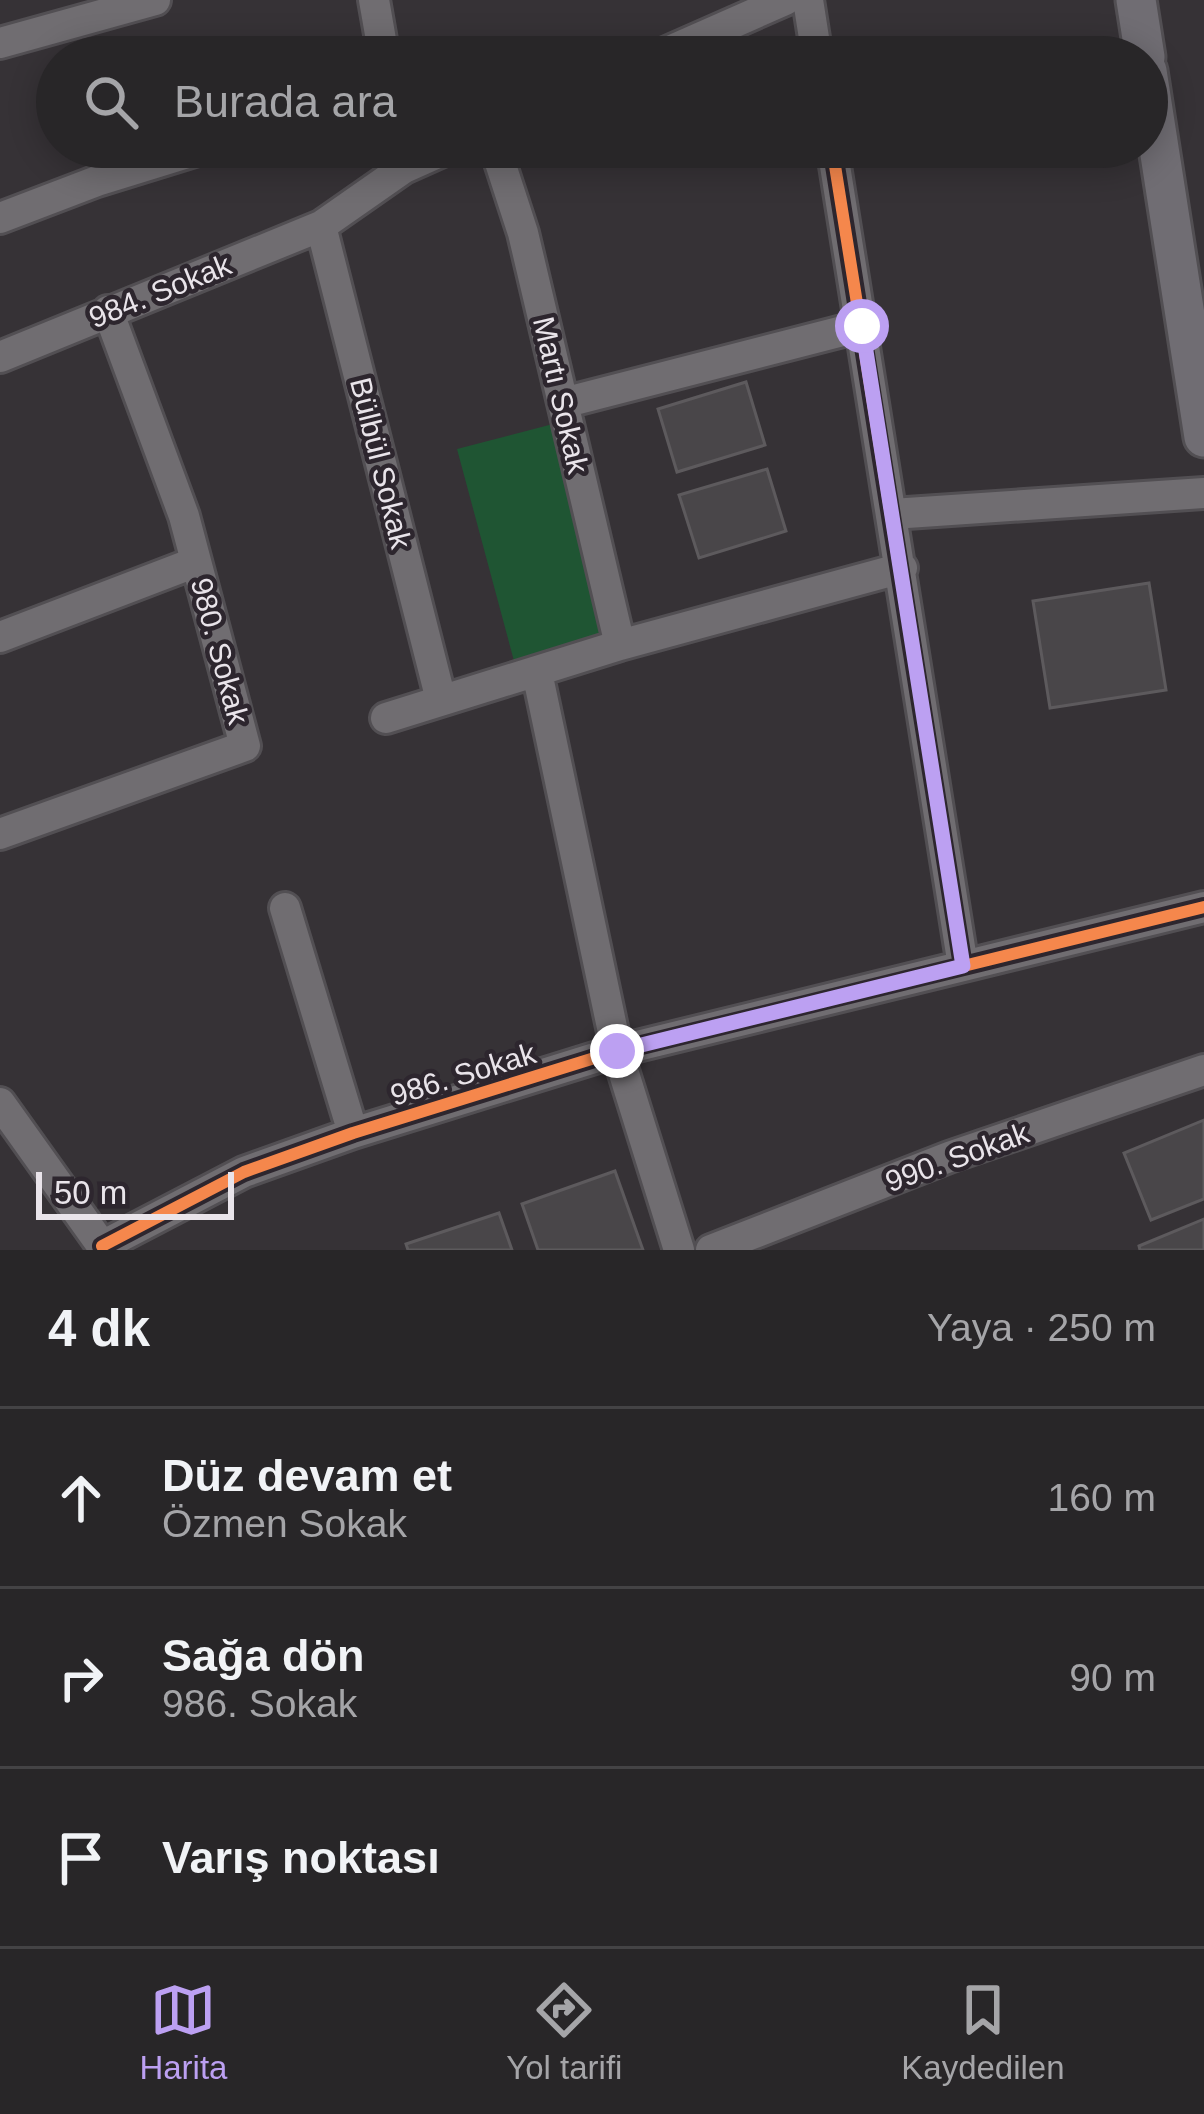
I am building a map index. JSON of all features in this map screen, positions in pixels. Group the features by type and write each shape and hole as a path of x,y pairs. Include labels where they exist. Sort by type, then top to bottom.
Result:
{"main road":[{"path":"1136,0 1142,36"},
{"path":"1162,168 1203,429"}],"street":[{"path":"0,43 155,0"},
{"path":"374,0 380,36"},
{"path":"704,36 785,0"},
{"path":"808,0 814,36"},
{"path":"0,218 139,168"},
{"name":"984. Sokak","path":"0,357 322,226 389,168"},
{"name":"Martı Sokak","path":"502,168 523,233 620,645"},
{"path":"836,168 963,966"},
{"name":"Bülbül Sokak","path":"322,226 441,700"},
{"name":"980. Sokak","path":"0,834 245,746 184,516 108,311"},
{"path":"563,403 862,326"},
{"path":"892,514 1204,494"},
{"path":"0,637 196,562"},
{"path":"386,718 620,645 902,568"},
{"path":"537,672 617,1051 679,1250"},
{"name":"986. Sokak","path":"103,1248 244,1172 617,1051 1204,907"},
{"path":"285,908 353,1133"},
{"name":"990. Sokak","path":"711,1250 949,1157 1204,1070"},
{"path":"0,1102 103,1248"}],"green space":[{"path":"553,424 609,636 514,661 457,449"}],"building":[{"path":"746,382 765,445 677,472 658,409"},
{"path":"767,469 786,531 699,558 679,495"},
{"path":"1149,583 1166,690 1050,708 1033,601"},
{"path":"1204,1120 1204,1199 1151,1220 1124,1153"},
{"path":"615,1171 643,1250 538,1250 522,1204"},
{"path":"499,1213 512,1250 408,1250 406,1244"},
{"path":"1204,1219 1204,1250 1140,1250 1139,1246"}],"cycle path":[{"path":"835,168 963,966"},
{"path":"102,1246 244,1172 617,1051 1204,907"}],"route":[{"path":"617,1051 963,966 862,326"}]}
